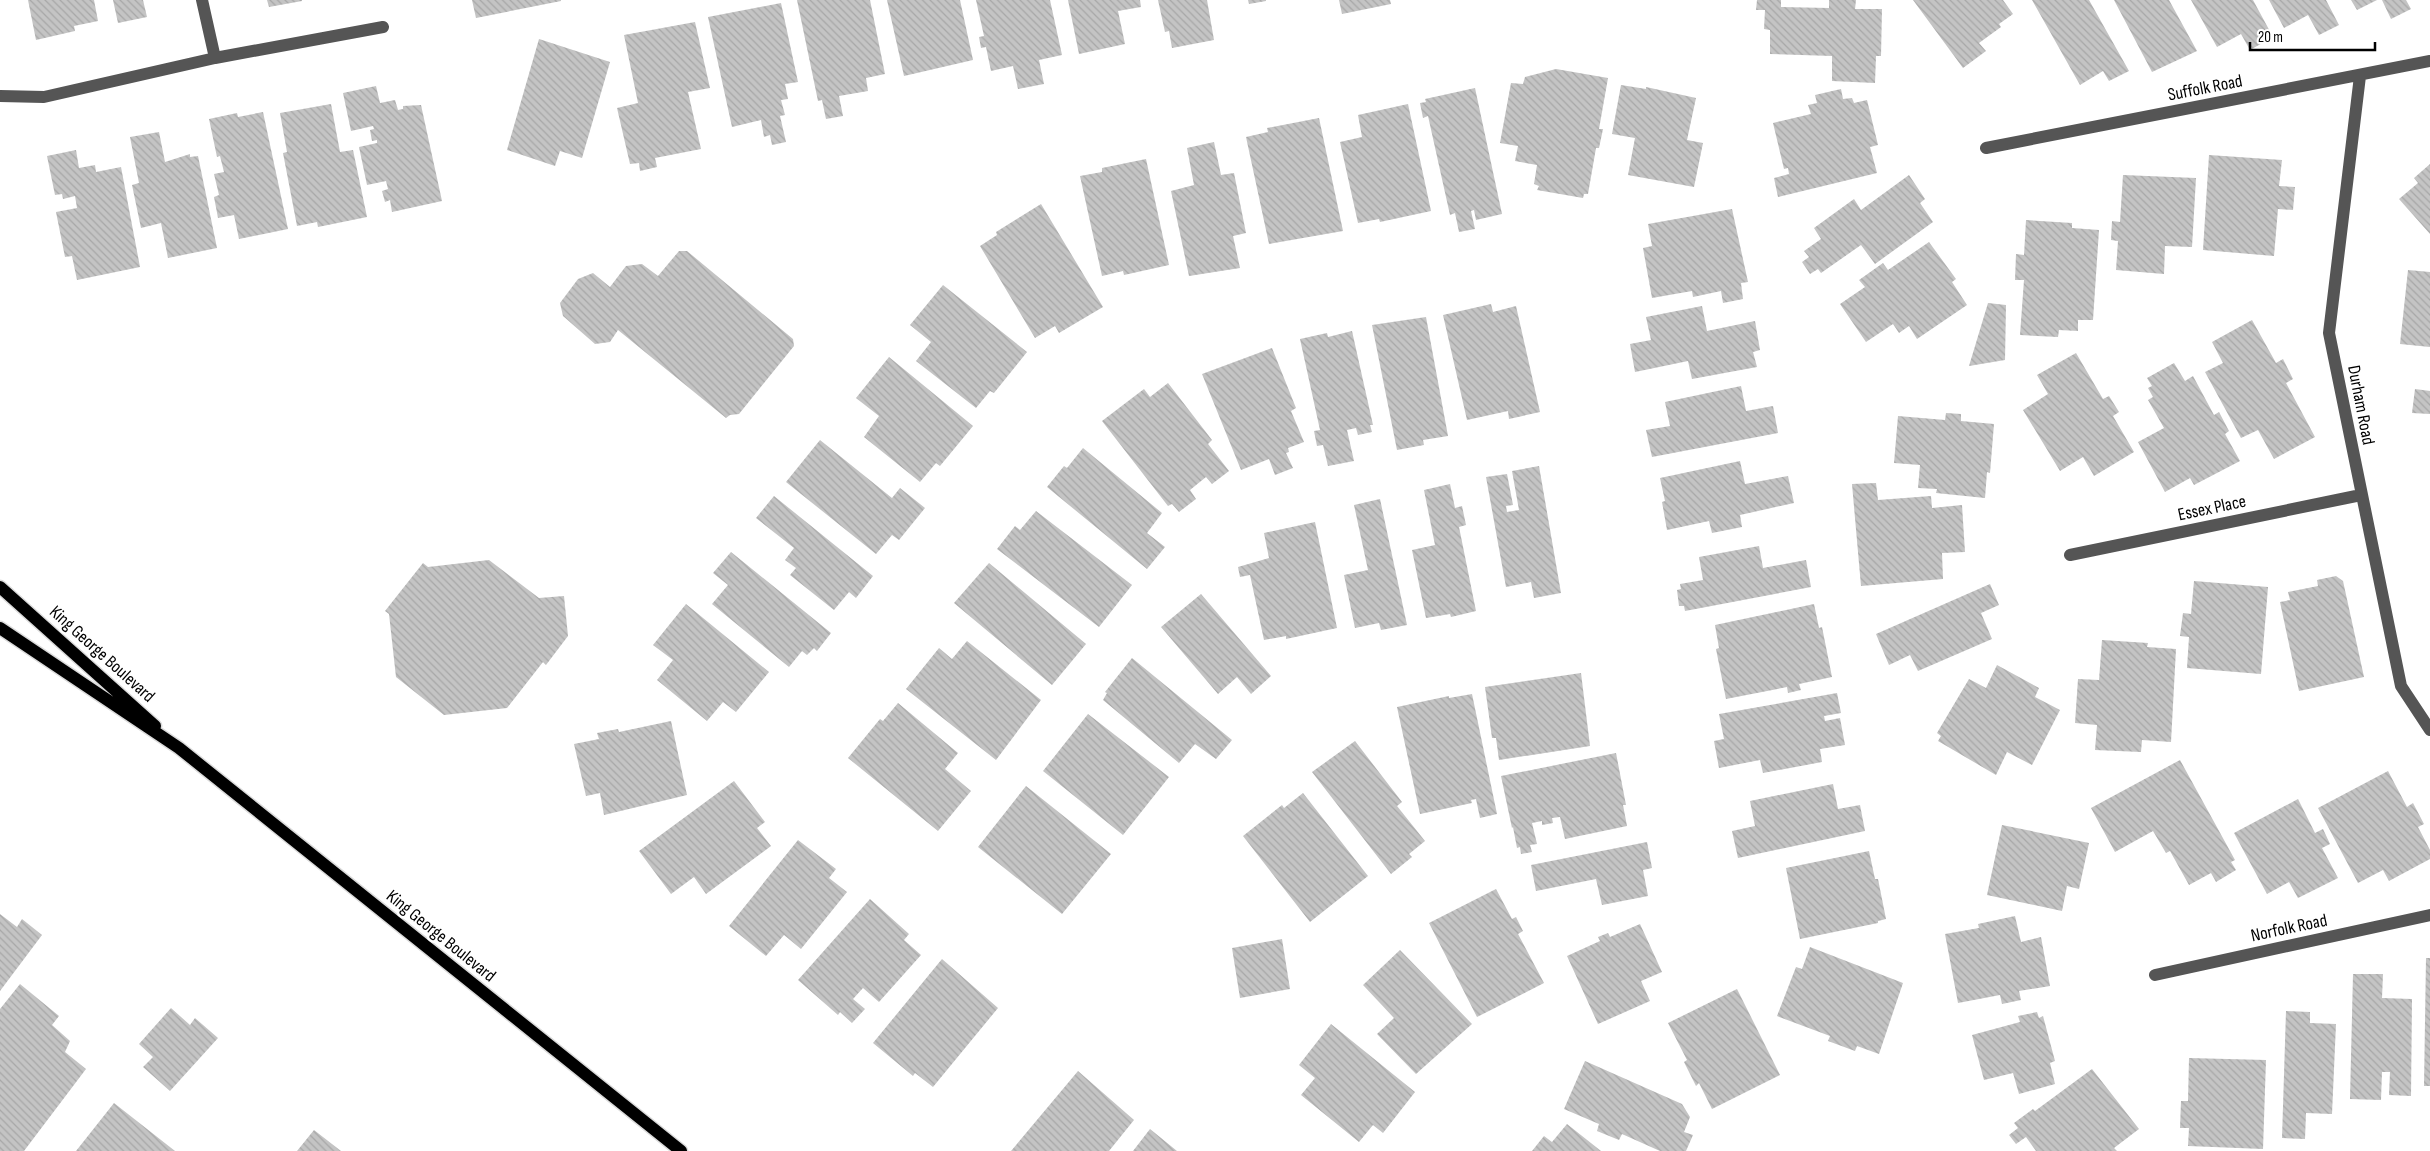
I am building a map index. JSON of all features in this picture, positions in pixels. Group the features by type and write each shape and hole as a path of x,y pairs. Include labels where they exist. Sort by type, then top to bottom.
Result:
{"main road":[{"name":"King George Boulevard","path":"0,587 114,686 179,748 681,1151"},
{"name":"King George Boulevard","path":"0,628 179,748"}],"street":[{"path":"202,0 215,58"},
{"path":"0,96 44,97 215,58 383,27"},
{"name":"Suffolk Road","path":"1986,148 2430,62"},
{"name":"Durham Road","path":"2360,76 2328,333 2401,686 2430,730"},
{"name":"Essex Place","path":"2070,555 2361,495"},
{"name":"Norfolk Road","path":"2155,975 2430,915"}],"building":[{"path":"28,0 94,0 98,21 74,26 75,31 36,40"},
{"path":"113,0 143,0 147,17 118,23"},
{"path":"267,0 302,0 302,1 269,7"},
{"path":"472,0 561,0 561,1 476,18"},
{"path":"797,0 870,0 885,74 866,78 868,91 839,96 843,116 826,119 822,100 818,101"},
{"path":"887,0 960,0 973,60 904,76"},
{"path":"976,0 1050,0 1062,55 1039,60 1044,84 1018,89 1013,66 991,71 986,47 981,48 979,37 984,36"},
{"path":"1068,0 1140,0 1141,7 1118,11 1125,44 1079,54"},
{"path":"1158,0 1207,0 1214,40 1172,48 1169,31 1165,32"},
{"path":"1248,0 1266,0 1266,1 1249,4"},
{"path":"1339,0 1390,0 1391,4 1342,14"},
{"path":"1757,0 1781,0 1781,7 1829,8 1829,0 1856,0 1855,9 1882,9 1881,56 1876,56 1875,83 1832,81 1832,56 1770,54 1770,30 1764,29 1765,10 1756,10"},
{"path":"1913,0 2003,0 2013,14 1999,24 2001,27 1979,43 1986,51 1963,68"},
{"path":"2032,0 2089,0 2129,71 2109,81 2103,71 2080,85"},
{"path":"2114,0 2169,0 2197,51 2152,72"},
{"path":"2191,0 2253,0 2273,37 2250,50 2241,34 2217,47"},
{"path":"2269,0 2326,0 2339,25 2319,35 2308,15 2284,28"},
{"path":"2351,0 2377,0 2357,10"},
{"path":"2382,0 2406,0 2411,9 2391,19"},
{"path":"781,3 798,82 785,84 788,99 781,100 785,115 780,116 786,142 772,145 770,135 764,137 761,120 732,127 708,17"},
{"path":"695,22 710,88 688,92 701,149 655,158 657,167 640,171 639,163 630,164 617,108 638,103 624,35"},
{"path":"539,39 610,62 582,158 560,151 555,166 507,150"},
{"path":"1556,69 1608,78 1599,129 1603,129 1599,148 1596,148 1588,194 1584,194 1583,198 1537,190 1539,186 1534,184 1537,165 1515,161 1518,146 1500,143 1511,83 1523,84 1525,77"},
{"path":"1621,85 1646,89 1646,87 1696,98 1687,140 1703,143 1694,187 1628,175 1635,138 1612,134"},
{"path":"376,86 380,103 395,100 398,110 403,109 403,106 421,105 442,201 392,212 390,200 385,202 382,191 388,189 386,181 367,185 359,147 377,143 377,140 372,141 370,130 374,129 373,126 351,131 343,93"},
{"path":"1475,88 1502,214 1476,220 1474,210 1471,211 1475,229 1459,232 1455,213 1450,215 1428,116 1423,118 1420,103 1426,102 1425,99"},
{"path":"1841,89 1843,99 1852,98 1854,103 1867,100 1878,145 1870,147 1877,173 1778,197 1774,178 1789,174 1788,168 1784,169 1773,123 1811,114 1808,105 1817,103 1815,95"},
{"path":"331,104 340,152 353,150 367,217 318,227 317,222 297,226 283,153 287,152 280,113"},
{"path":"1408,104 1431,211 1380,222 1379,219 1358,223 1340,142 1362,137 1358,115"},
{"path":"263,112 288,229 239,239 234,215 218,218 214,197 219,195 214,174 224,172 220,156 217,157 209,119 237,113 238,117"},
{"path":"1319,118 1343,231 1269,244 1246,137 1268,132 1267,128"},
{"path":"159,132 165,162 190,154 190,157 198,156 217,248 168,258 161,223 141,228 132,185 139,183 130,137"},
{"path":"1214,142 1221,175 1234,173 1246,233 1233,236 1240,268 1189,276 1171,191 1194,185 1187,148"},
{"path":"76,150 79,168 95,165 96,172 121,167 140,267 77,280 72,256 65,257 56,212 77,208 75,196 63,199 62,194 55,195 47,156"},
{"path":"2209,155 2282,160 2279,186 2295,187 2293,210 2278,209 2274,256 2203,250"},
{"path":"1146,159 1169,265 1124,275 1123,271 1102,276 1080,176 1102,172 1102,168"},
{"path":"2430,164 2430,234 2399,199 2418,183 2414,178"},
{"path":"1909,175 1925,199 1920,203 1933,222 1875,264 1861,245 1821,273 1818,269 1810,274 1802,262 1809,257 1804,251 1821,239 1814,228 1854,199 1861,210"},
{"path":"2123,175 2196,178 2192,247 2165,246 2164,274 2116,270 2118,241 2111,240 2112,221 2120,222"},
{"path":"1041,204 1103,307 1059,333 1055,326 1035,338 980,246 997,235 996,232"},
{"path":"1732,209 1748,282 1741,283 1743,299 1723,303 1721,291 1693,297 1692,291 1652,298 1643,248 1652,246 1648,224"},
{"path":"2026,220 2072,223 2072,228 2099,230 2093,320 2078,320 2078,331 2059,330 2058,337 2020,335 2024,280 2015,280 2016,254 2024,255"},
{"path":"1929,242 1956,279 1952,282 1967,305 1917,339 1909,326 1899,333 1893,324 1866,342 1840,304 1865,287 1859,280 1883,263 1888,270"},
{"path":"679,251 687,251 793,339 794,346 739,414 730,415 726,418 618,330 610,342 595,344 563,316 560,303 578,279 593,273 610,287 626,266 642,264 658,276"},
{"path":"2408,270 2430,272 2430,347 2400,344"},
{"path":"943,285 1027,352 994,393 990,391 976,408 916,361 931,342 910,325"},
{"path":"1988,303 2006,305 2005,360 1969,366"},
{"path":"1491,304 1493,312 1516,306 1540,412 1509,419 1508,411 1467,420 1443,315"},
{"path":"1702,306 1707,331 1755,321 1760,350 1753,352 1757,367 1692,379 1688,361 1635,372 1630,344 1651,340 1646,317"},
{"path":"1426,317 1448,436 1423,440 1424,445 1397,450 1372,325"},
{"path":"2252,320 2276,363 2283,359 2293,379 2286,383 2315,437 2274,459 2258,430 2241,438 2205,372 2223,363 2212,342"},
{"path":"1352,331 1373,425 1370,425 1372,432 1358,435 1356,428 1347,430 1354,461 1328,466 1323,445 1317,446 1314,431 1320,430 1300,339 1327,333 1328,337"},
{"path":"1272,348 1296,408 1291,411 1304,442 1288,448 1289,452 1286,453 1293,468 1275,475 1269,459 1241,470 1202,374"},
{"path":"2076,353 2103,399 2109,396 2119,412 2113,416 2134,452 2094,476 2083,457 2060,471 2023,410 2048,394 2037,375"},
{"path":"889,357 973,426 940,466 936,463 920,482 864,437 879,416 856,398"},
{"path":"2174,363 2185,381 2193,376 2214,415 2219,412 2229,431 2225,434 2240,461 2194,485 2190,478 2165,492 2138,442 2164,428 2148,400 2153,397 2148,388 2152,386 2147,378"},
{"path":"1168,383 1212,440 1208,444 1229,471 1212,484 1206,477 1190,490 1196,499 1179,512 1172,504 1168,506 1102,421 1144,389 1150,397"},
{"path":"1741,386 1746,411 1773,406 1778,433 1652,457 1646,430 1670,426 1665,402"},
{"path":"2415,389 2430,391 2430,414 2412,413"},
{"path":"1946,413 1961,414 1961,421 1994,424 1990,473 1987,472 1985,498 1936,493 1937,489 1918,488 1920,465 1894,463 1898,416 1945,420"},
{"path":"820,440 892,498 900,488 925,508 899,540 892,535 876,554 786,482"},
{"path":"1083,448 1162,513 1147,533 1165,547 1147,569 1047,487 1064,466 1067,468"},
{"path":"1740,461 1745,484 1788,476 1794,503 1740,515 1742,527 1712,533 1709,521 1667,530 1662,502 1665,501 1660,478"},
{"path":"1539,466 1561,593 1534,598 1531,582 1506,587 1486,477 1507,474 1513,505 1506,506 1507,512 1519,510 1512,471"},
{"path":"1876,483 1878,500 1931,496 1932,508 1962,505 1965,552 1942,553 1943,579 1861,586 1852,484"},
{"path":"1450,484 1455,508 1462,506 1466,525 1459,527 1476,611 1451,617 1450,614 1426,618 1412,550 1435,545 1424,490"},
{"path":"774,496 873,576 856,598 849,592 834,610 790,575 796,568 785,560 794,548 756,518"},
{"path":"1380,499 1407,625 1381,630 1379,623 1355,628 1344,575 1368,570 1354,505"},
{"path":"1036,511 1132,585 1099,627 997,549 1015,526 1020,530"},
{"path":"1315,522 1337,628 1286,639 1286,636 1264,640 1250,575 1240,577 1238,567 1269,558 1264,533"},
{"path":"1759,546 1763,568 1806,560 1811,587 1685,611 1684,606 1679,606 1677,590 1681,589 1680,584 1703,580 1699,557"},
{"path":"731,552 831,633 817,651 814,648 807,655 802,651 789,667 712,604 728,585 713,573"},
{"path":"489,560 539,598 564,596 568,636 546,665 543,662 507,708 444,715 396,677 389,614 385,611 423,563 428,567"},
{"path":"989,563 1086,644 1052,685 954,603"},
{"path":"2336,576 2343,581 2364,677 2299,691 2280,602 2290,600 2288,592 2318,586 2317,580"},
{"path":"2194,581 2268,587 2261,674 2187,668 2189,637 2180,636 2183,613 2191,614"},
{"path":"1990,584 1999,605 1981,613 1992,639 1918,671 1910,655 1889,665 1876,634"},
{"path":"1201,594 1271,676 1251,694 1237,677 1218,694 1161,627"},
{"path":"686,604 769,672 736,712 723,702 707,721 657,680 673,660 653,645"},
{"path":"1814,604 1819,628 1822,627 1832,677 1799,684 1801,690 1788,693 1787,687 1726,699 1716,649 1719,648 1715,625"},
{"path":"2102,640 2148,643 2147,647 2176,649 2171,742 2142,740 2141,752 2095,750 2097,725 2075,723 2078,679 2099,680"},
{"path":"967,641 1041,700 996,760 906,689 939,648 952,659"},
{"path":"1132,658 1232,740 1216,759 1195,744 1179,763 1103,700 1107,693 1105,692"},
{"path":"1997,665 2039,688 2035,697 2060,710 2032,765 2007,752 1996,775 1938,741 1941,736 1937,733 1969,679 1986,688"},
{"path":"1581,673 1590,746 1499,760 1496,738 1492,738 1485,687"},
{"path":"1837,693 1841,713 1824,716 1825,721 1840,718 1845,745 1820,749 1822,762 1763,773 1760,760 1719,768 1714,741 1724,739 1719,714"},
{"path":"1472,694 1497,814 1480,818 1476,799 1471,800 1472,803 1420,814 1397,707 1449,696 1449,698"},
{"path":"898,703 958,753 945,769 971,791 938,831 848,758 880,719 883,721"},
{"path":"1088,714 1169,777 1123,835 1043,771"},
{"path":"671,721 687,795 604,815 600,793 586,796 574,744 599,739 597,733 618,729 619,732"},
{"path":"1355,741 1402,802 1397,806 1425,841 1409,854 1412,857 1391,874 1312,772"},
{"path":"1616,753 1626,805 1623,805 1627,826 1565,839 1560,817 1552,818 1553,823 1542,825 1542,821 1532,823 1537,844 1530,845 1532,852 1521,854 1520,847 1517,848 1501,776"},
{"path":"2180,760 2235,860 2231,862 2236,870 2216,882 2211,873 2189,885 2170,851 2166,853 2153,831 2115,852 2091,808"},
{"path":"2388,771 2407,807 2413,803 2424,824 2418,827 2430,850 2430,859 2389,881 2383,870 2358,883 2318,808"},
{"path":"734,781 765,822 757,828 771,846 706,894 694,877 671,894 639,851"},
{"path":"1833,784 1838,809 1860,805 1865,831 1738,858 1732,831 1755,826 1750,801"},
{"path":"1026,786 1111,854 1062,914 978,847"},
{"path":"1303,793 1368,876 1310,922 1243,836 1282,805 1284,808"},
{"path":"2298,799 2315,833 2323,829 2330,844 2322,848 2338,878 2298,898 2289,882 2267,894 2234,833"},
{"path":"2002,825 2089,843 2079,889 2067,886 2062,911 1987,895"},
{"path":"798,840 836,869 829,878 847,892 801,949 784,935 766,956 729,926"},
{"path":"1647,842 1652,868 1643,870 1648,896 1602,905 1596,879 1536,891 1531,865"},
{"path":"1869,851 1875,879 1878,879 1886,919 1878,921 1878,923 1800,939 1786,868"},
{"path":"1496,889 1512,919 1516,917 1523,931 1518,934 1544,983 1477,1017 1429,923"},
{"path":"870,899 909,934 904,940 921,955 879,1002 863,988 853,999 865,1009 852,1023 840,1012 838,1015 798,980"},
{"path":"0,914 17,927 22,919 42,935 0,991"},
{"path":"2015,916 2021,942 2041,937 2050,986 2019,991 2021,1000 2002,1004 2000,995 1958,1003 1945,934 1979,928 1978,924"},
{"path":"1640,924 1662,972 1641,981 1650,1001 1598,1024 1567,956 1600,941 1598,937 1608,933 1610,937"},
{"path":"1282,939 1290,989 1240,998 1232,948"},
{"path":"1810,947 1903,983 1879,1054 1857,1046 1855,1051 1828,1041 1830,1036 1777,1016 1796,967 1802,969"},
{"path":"1400,950 1472,1024 1416,1074 1377,1034 1394,1018 1363,985"},
{"path":"2426,958 2430,958 2430,1086 2424,1086"},
{"path":"942,959 998,1008 933,1087 915,1073 913,1076 873,1043"},
{"path":"2353,974 2383,974 2382,998 2412,999 2411,1096 2389,1095 2390,1072 2382,1072 2381,1100 2350,1099"},
{"path":"20,984 59,1016 52,1025 70,1041 65,1052 86,1069 24,1151 0,1151 0,1009"},
{"path":"1737,989 1780,1075 1712,1109 1699,1083 1696,1086 1684,1062 1687,1060 1668,1023"},
{"path":"171,1008 190,1025 195,1018 218,1038 170,1091 143,1067 153,1057 139,1044"},
{"path":"2286,1011 2310,1012 2310,1023 2336,1024 2332,1114 2306,1113 2305,1139 2282,1138"},
{"path":"2037,1012 2039,1018 2043,1016 2055,1061 2050,1063 2055,1084 2019,1094 2013,1073 1984,1080 1972,1035 2020,1022 2018,1016"},
{"path":"1331,1024 1415,1092 1383,1133 1373,1125 1359,1142 1301,1095 1315,1078 1299,1065"},
{"path":"2189,1058 2266,1060 2263,1149 2188,1146 2189,1128 2180,1128 2181,1101 2188,1101"},
{"path":"1585,1061 1682,1104 1690,1117 1684,1132 1693,1135 1686,1151 1660,1151 1622,1134 1619,1140 1597,1131 1599,1124 1564,1109"},
{"path":"2092,1069 2139,1129 2114,1148 2117,1151 2036,1151 2026,1137 2016,1144 2009,1135 2018,1128 2014,1123 2033,1109 2035,1111"},
{"path":"1078,1071 1134,1120 1109,1151 1011,1151"},
{"path":"114,1103 175,1151 76,1151"},
{"path":"1567,1124 1601,1151 1532,1151 1544,1136 1552,1142"},
{"path":"1150,1129 1177,1151 1133,1151"},
{"path":"314,1130 341,1151 297,1151"}]}
